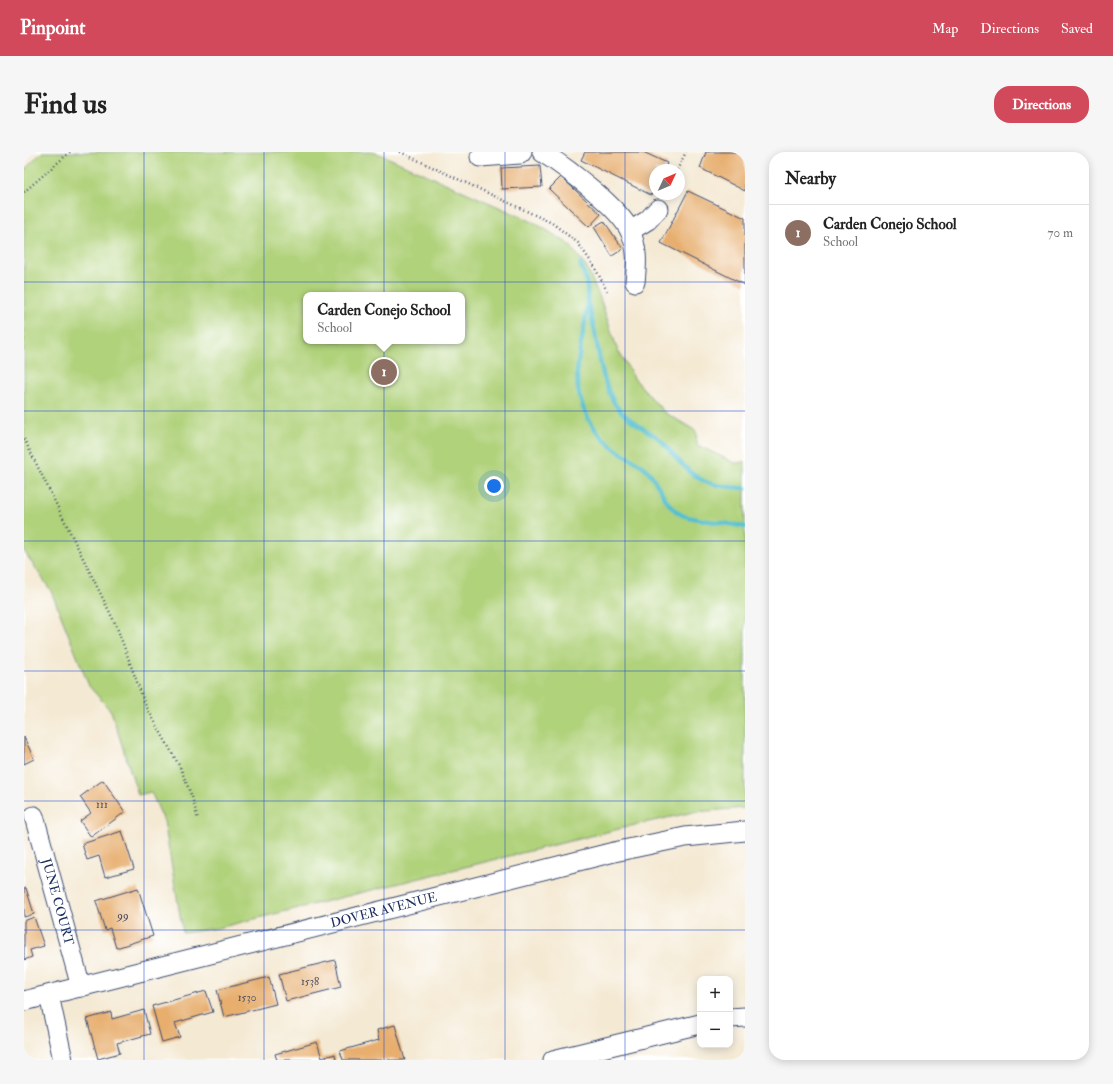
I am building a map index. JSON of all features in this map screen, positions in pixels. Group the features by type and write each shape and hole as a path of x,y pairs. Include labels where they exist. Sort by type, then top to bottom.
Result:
{"street":[{"path":"480,157 520,154 522,152"},
{"path":"542,152 565,167 614,210 630,231 637,255 635,282"},
{"path":"630,231 648,220 658,208"},
{"name":"JUNE COURT","path":"34,816 81,987"},
{"name":"DOVER AVENUE","path":"24,1001 614,852 685,837 745,831"},
{"path":"49,995 63,1060"},
{"path":"733,1018 745,1017"},
{"path":"553,1060 697,1025"}],"path":[{"path":"24,192 70,152"},
{"path":"400,152 552,223 578,243 594,266 607,291"},
{"path":"680,164 686,152"},
{"path":"24,439 116,625 145,704 183,773 192,797 198,820"}],"green space":[{"path":"42,152 372,152 382,155 535,223 569,244 587,268 600,298 617,348 634,378 664,412 696,431 697,445 735,463 745,462 745,808 694,812 639,824 218,928 183,933 164,821 151,792 138,795 111,711 89,686 51,591 24,551 24,170"}],"building":[{"path":"585,152 643,152 667,163 649,164 649,194 581,160"},
{"path":"706,152 745,152 745,191 700,168"},
{"path":"540,166 542,187 502,189 501,168"},
{"path":"561,177 601,214 589,227 549,189"},
{"path":"688,191 745,218 745,285 661,243 683,200 685,200"},
{"path":"604,221 623,249 612,256 594,227"},
{"path":"24,737 34,759 24,764"},
{"path":"103,780 125,812 91,837 80,821 91,813 80,797"},
{"path":"122,831 134,869 105,877 99,856 87,860 82,844"},
{"path":"26,888 34,914 24,917 24,889"},
{"path":"138,888 153,936 116,948 110,928 105,930 96,901"},
{"path":"34,917 44,946 30,950 32,957 24,960 24,921"},
{"path":"335,960 341,987 286,1001 279,974"},
{"path":"269,977 276,1004 224,1017 217,990"},
{"path":"206,991 213,1012 175,1023 180,1037 162,1042 152,1006"},
{"path":"144,1010 150,1034 117,1043 120,1053 98,1059 87,1019 111,1012 112,1019"},
{"path":"395,1025 405,1060 343,1060 340,1051 379,1040 377,1030"},
{"path":"317,1042 322,1058 335,1054 336,1060 277,1060 275,1054"}],"waterway":[{"path":"580,264 585,277 587,304 577,375 580,398 589,420 595,429 611,446 646,469 653,477 667,501 676,511 687,517 745,527"},
{"path":"588,305 592,317 601,367 609,392 619,409 629,419 661,440 684,467 699,478 706,482 723,486 745,488"}],"place":[{"name":"Carden Conejo School","path":"384,372"}]}
